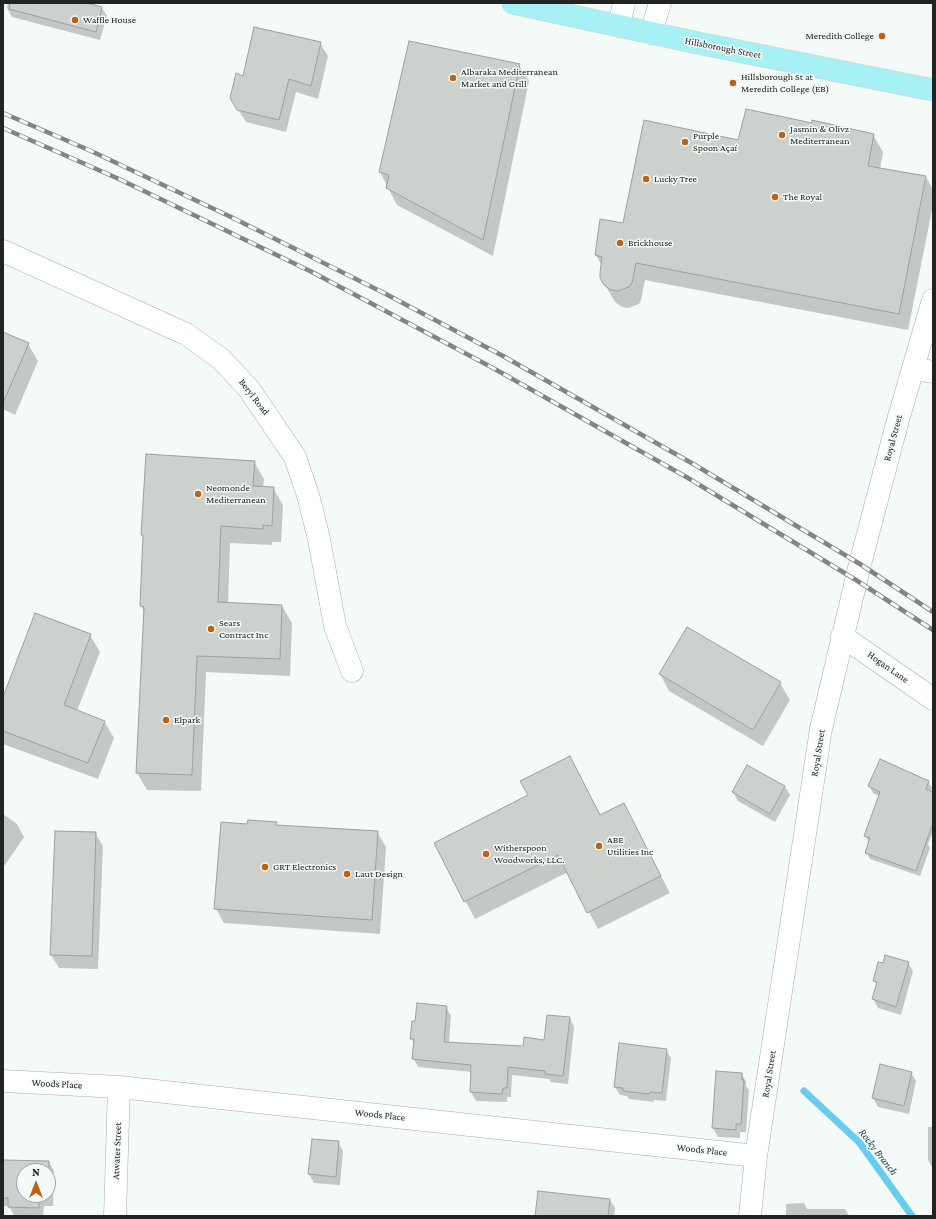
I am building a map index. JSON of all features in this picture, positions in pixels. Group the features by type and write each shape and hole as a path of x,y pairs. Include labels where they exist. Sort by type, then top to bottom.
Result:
{"main road":[{"name":"Hillsborough Street","path":"513,3 651,33 933,90"}],"street":[{"path":"619,26 624,3"},
{"path":"651,33 660,3"},
{"name":"Beryl Road","path":"3,251 186,334 221,359 249,388 295,457 308,496 319,539 335,626 352,671"},
{"name":"Royal Street","path":"750,1216 756,1156 822,729 842,636 862,557 923,370 933,300"},
{"name":"Hogan Lane","path":"842,636 933,699"},
{"name":"Woods Place","path":"3,1081 119,1087 756,1156"},
{"name":"Atwater Street","path":"115,1216 119,1087"}],"building":[{"name":"Waffle House","path":"10,3 87,3 102,7 96,32 9,9"},
{"path":"254,27 321,42 311,86 289,79 279,120 237,110 230,98 236,73 243,76"},
{"path":"409,41 520,64 483,240 386,188 389,175 379,172"},
{"name":"The Royal","path":"746,109 812,123 812,120 874,134 868,166 926,176 899,314 636,263 632,283 629,287 618,291 611,290 604,285 600,278 602,257 595,255 600,219 623,223 644,120 738,140"},
{"path":"3,332 29,343 3,403"},
{"path":"146,454 255,461 253,486 274,487 272,526 263,525 263,529 221,526 218,602 282,605 280,659 197,656 192,775 136,773 144,607 140,606 143,535 141,535"},
{"path":"35,613 91,634 64,705 105,721 88,763 3,731 3,697"},
{"path":"687,627 781,682 753,730 659,674"},
{"path":"570,756 600,815 624,803 661,876 587,913 558,855 464,902 434,843 528,795 520,781"},
{"path":"880,759 929,781 926,789 933,792 933,823 916,871 865,853 870,838 864,836 880,792 868,786"},
{"path":"747,765 785,786 770,814 732,792"},
{"path":"248,820 277,822 276,825 378,831 372,920 214,909 221,822 247,824"},
{"path":"55,831 96,832 92,956 50,955"},
{"path":"885,955 909,962 896,1007 872,999 877,982 873,981 878,962 883,963"},
{"path":"417,1003 447,1006 444,1042 523,1046 524,1037 544,1040 547,1015 570,1017 563,1076 545,1074 545,1071 508,1067 507,1088 503,1088 502,1094 470,1092 471,1065 412,1059 414,1039 410,1039 412,1021 415,1021"},
{"path":"619,1043 667,1049 662,1093 650,1092 649,1094 623,1091 623,1088 614,1087"},
{"path":"880,1064 912,1072 904,1106 872,1098"},
{"path":"716,1071 742,1073 742,1080 744,1080 741,1124 736,1124 736,1130 712,1128"},
{"path":"312,1139 339,1141 336,1177 308,1174"},
{"path":"3,1160 49,1161 49,1163 16,1163 16,1203 39,1203 39,1208 8,1207 8,1198 3,1198"},
{"path":"538,1191 610,1199 608,1216 535,1216"}],"waterway":[{"name":"Rocky Branch","path":"804,1091 859,1142 912,1216"}],"railway":[{"path":"3,113 91,151 231,217 382,292 503,356 695,465 860,564 933,612"},
{"path":"3,128 119,179 312,272 493,368 688,478 856,580 933,630"}],"place":[{"name":"Waffle House","path":"75,20"},
{"name":"Meredith College","path":"882,36"},
{"name":"Albaraka Mediterranean Market and Grill","path":"453,78"},
{"name":"Hillsborough St at Meredith College (EB)","path":"733,83"},
{"name":"Jasmin & Olivz Mediterranean","path":"782,135"},
{"name":"Purple Spoon Açaí","path":"685,142"},
{"name":"Lucky Tree","path":"646,179"},
{"name":"The Royal","path":"775,197"},
{"name":"Brickhouse","path":"620,243"},
{"name":"Neomonde Mediterranean","path":"198,494"},
{"name":"Sears Contract Inc","path":"211,629"},
{"name":"Elpark","path":"166,720"},
{"name":"ABE Utilities Inc","path":"599,846"},
{"name":"Witherspoon Woodworks, LLC.","path":"486,854"},
{"name":"GRT Electronics","path":"265,867"},
{"name":"Laut Design","path":"347,874"}]}
